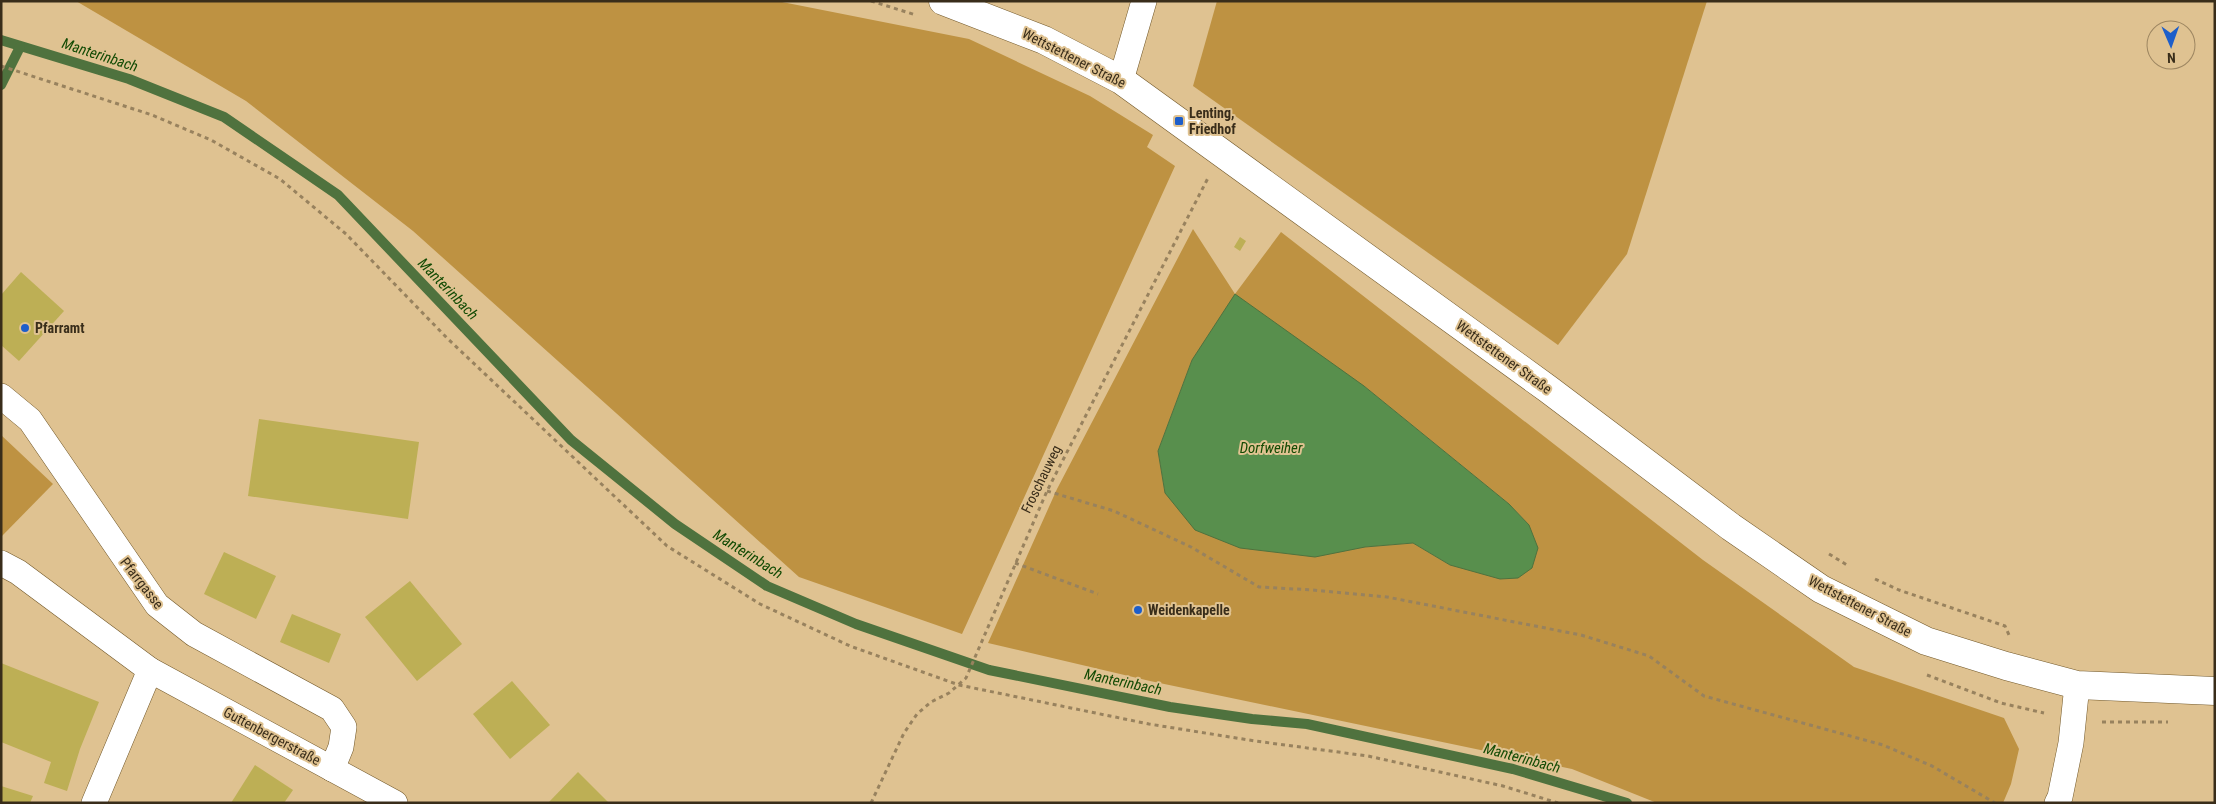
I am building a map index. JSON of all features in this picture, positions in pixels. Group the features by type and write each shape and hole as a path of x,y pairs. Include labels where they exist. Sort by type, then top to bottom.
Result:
{"street":[{"name":"Wettstettener Straße","path":"943,1 1044,40 1121,80 1548,389 1731,527 1821,589 1926,641 2006,666 2077,685 2215,691"},
{"path":"1121,80 1144,1"},
{"name":"Pfarrgasse","path":"1,396 30,420 157,606 194,634 332,709 344,728 341,747 332,768"},
{"name":"Guttenbergerstraße","path":"1,562 18,572 150,670 395,803"},
{"path":"94,803 150,670"},
{"path":"2057,803 2071,743 2077,685"}],"path":[{"path":"1,66 152,115 211,140 280,179 346,234 447,338 667,546 760,604 850,646 959,685 1149,724 1368,756 1504,786 1558,803"},
{"name":"Froschauweg","path":"871,803 904,733 917,714 931,702 949,694 966,678 1046,491 1221,151"},
{"path":"1046,491 1114,510 1191,547 1259,587 1387,597 1581,635 1649,656 1704,696 1883,745 1932,766 1995,803"},
{"path":"1825,552 1849,566"},
{"path":"1015,563 1098,594"},
{"path":"1874,579 1899,590 2005,626 2009,642 2000,703"}],"shaded area":[{"path":"76,1 777,1 969,39 1090,96 1153,135 1147,147 1175,166 962,634 799,577 413,231 246,101"},
{"path":"1217,1 1707,1 1627,254 1558,345 1193,86"},
{"path":"1193,229 1235,294 1281,232 1703,560 1854,667 2004,718 2019,749 2011,784 2003,803 1657,803 1572,769 1150,681 988,643 1057,489","holes":["1192,360 1364,386 1509,504 1529,525 1450,565 1413,543 1365,547 1165,493 1158,451"]},
{"path":"1,435 53,484 1,537"}],"water":[{"name":"Dorfweiher","path":"1235,294 1364,386 1509,504 1529,525 1538,548 1532,568 1518,578 1500,579 1450,565 1413,543 1365,547 1315,557 1240,548 1195,530 1165,493 1158,451 1192,360"}],"building":[{"path":"1240,237 1246,241 1240,251 1234,247"},
{"name":"Pfarramt","path":"21,272 64,311 19,361 1,345 1,295"},
{"path":"259,419 419,442 408,519 248,496"},
{"path":"224,552 276,576 256,619 204,594"},
{"path":"410,581 462,644 417,681 365,617"},
{"path":"292,614 341,634 329,663 280,642"},
{"path":"1,663 99,702 80,749 67,791 44,783 51,762 1,742"},
{"path":"512,681 550,725 510,759 473,714"},
{"path":"255,765 293,790 284,803 231,803"},
{"path":"578,772 609,803 548,803"},
{"path":"1,786 33,796 30,803 1,803"}],"waterway":[{"name":"Manterinbach","path":"1,40 129,79 224,117 338,195 571,440 675,524 767,586 856,624 989,670 1170,707 1252,719 1307,724 1513,769 1627,803"},
{"path":"1,85 20,47"}],"place":[{"name":"Lenting, Friedhof","path":"1179,121"},
{"name":"Pfarramt","path":"25,328"},
{"name":"Weidenkapelle","path":"1138,610"}]}
